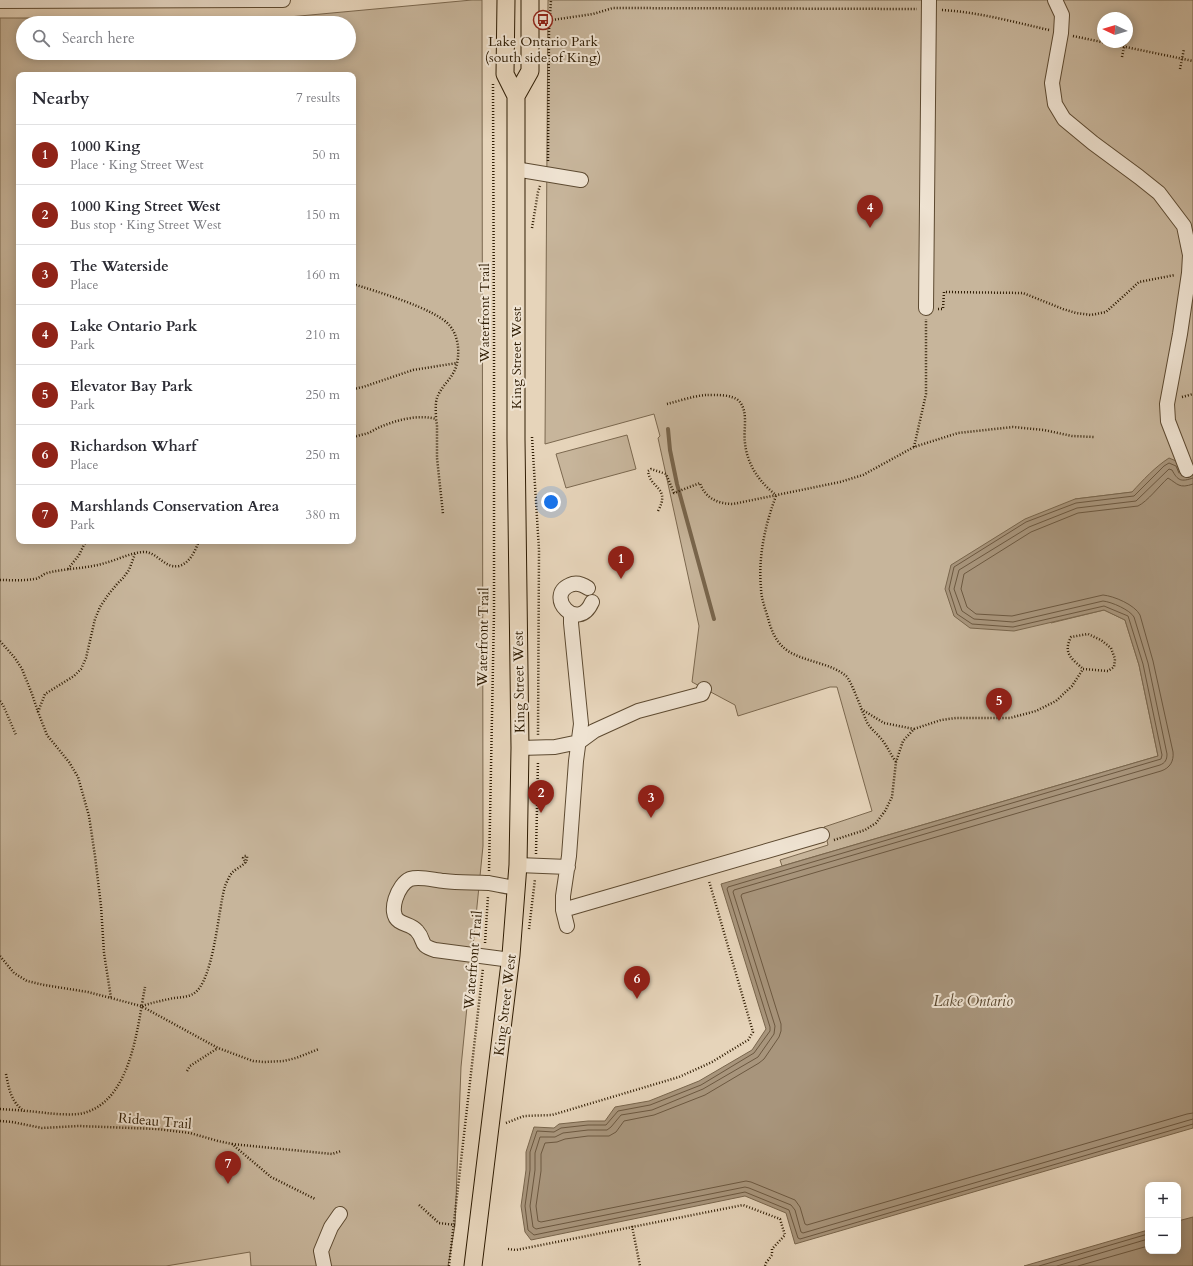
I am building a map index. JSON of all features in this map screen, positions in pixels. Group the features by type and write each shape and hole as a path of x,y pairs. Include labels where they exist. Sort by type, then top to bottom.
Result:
{"main road":[{"name":"King Street West","path":"473,1266 511,960 518,865 520,748 516,439 516,96 505,74 506,0"},
{"name":"King Street West","path":"516,96 530,71 530,0"}],"street":[{"path":"0,1 282,0"},
{"path":"1055,0 1062,15 1061,33 1052,83 1055,104 1064,119 1159,193 1184,226 1190,255 1189,273 1180,334 1167,404 1168,421 1187,470"},
{"path":"926,308 929,5"},
{"path":"515,169 581,180"},
{"path":"588,588 583,584 578,583 568,585 562,593 561,603 571,614 582,614 592,602"},
{"path":"567,926 563,910 563,896 568,868 576,761 581,724 571,614"},
{"path":"520,748 555,747 579,742 594,731 638,711 702,694 704,689"},
{"path":"563,910 826,838"},
{"path":"518,865 568,868"},
{"path":"511,960 435,950 426,947 418,931 413,927 398,921 395,917 394,907 396,896 400,888 409,879 420,878 458,882 489,883 517,888"},
{"path":"324,1266 321,1251 331,1227 340,1214"}],"path":[{"path":"552,20 593,14 613,8 929,5 1011,21 1097,41"},
{"path":"1122,57 1124,48"},
{"path":"1129,48 1193,61"},
{"path":"1180,69 1184,49"},
{"name":"Waterfront Trail","path":"449,1266 455,1225 484,956 489,883 494,598 493,78"},
{"path":"914,447 926,394 926,308 943,309 944,292 1023,294 1076,313 1091,314 1106,312 1139,282 1189,273"},
{"path":"356,285 430,312 450,325 456,337 458,351 457,363 454,372 448,382 441,389 436,399 436,419 438,425 437,464 443,514"},
{"path":"356,388 413,370 457,363"},
{"path":"667,404 705,395 727,396 739,401 744,411 744,442 750,464 763,484 776,495"},
{"path":"356,436 366,434 382,426 401,420 421,417 436,419"},
{"path":"658,511 661,505 662,495 648,473 649,470 653,469 666,474 674,493 700,484 707,496 718,502 725,504 740,503 840,482 863,475 914,447 958,433 1014,428 1044,430 1072,436 1095,437"},
{"path":"776,495 765,530 760,563 761,589 770,627 781,646 788,651 812,662 835,668 848,677 866,722 883,740 896,762"},
{"path":"68,570 79,555 84,544"},
{"path":"0,580 35,579 46,573 105,564 142,552 149,552 163,562 173,566 180,566 194,554 198,544"},
{"path":"38,712 45,694 74,676 80,669 86,658 95,619 100,607 129,570 135,554"},
{"path":"1088,634 1101,640 1111,648 1115,659 1114,667 1108,672 1083,669 1068,651 1068,644 1071,637 1088,634"},
{"path":"0,641 22,669 47,735 69,762 78,777 84,795 95,856 101,906 104,953 111,998"},
{"path":"826,838 865,830 876,823 892,797 896,762 903,741 914,729 941,720 956,718 1010,718 1036,711 1056,701 1072,686 1083,669"},
{"path":"0,701 16,735"},
{"path":"861,709 884,723 914,729"},
{"path":"141,1006 160,1000 191,995 196,992 206,976 210,964 216,937 219,913 226,885 236,868 246,863"},
{"path":"524,1116 552,1115 679,1077 712,1062 748,1040 753,1032 708,878"},
{"path":"0,956 14,973 27,981 88,992 141,1006 218,1048 247,1059 264,1062 284,1061 319,1049"},
{"path":"0,1109 79,1114 104,1103 113,1094 129,1061 145,987"},
{"path":"187,1070 190,1066 218,1048"},
{"path":"6,1074 10,1094 16,1104 24,1111"},
{"name":"Rideau Trail","path":"0,1121 42,1128 79,1126 158,1129 190,1133 232,1144 271,1177 315,1199"},
{"path":"232,1144 332,1154 341,1151"},
{"path":"419,1205 439,1223 455,1225"},
{"path":"508,1249 516,1250 743,1205 780,1219 785,1235 772,1249 772,1255 766,1263 766,1266"},
{"path":"632,1226 640,1266"}],"shaded area":[{"path":"482,0 483,846 461,1067 455,1225 448,1266 251,1266 250,1252 166,1266 0,1266 0,18 16,18 16,60 356,60 356,16 300,16"},
{"path":"548,0 1193,0 1193,468 1143,481 1133,492 1075,499 1051,623 1104,610 1125,620 1139,665 1158,756 782,866 780,860 828,845 824,827 872,811 837,687 830,687 738,716 735,705 692,682 699,626 658,438 660,436 654,414 545,444"},
{"path":"627,435 636,469 566,488 556,454"}],"water":[{"name":"Lake Ontario","path":"1169,458 1193,468 1193,1128 795,1244 786,1213 745,1196 531,1240 525,1232 521,1206 526,1170 526,1152 534,1127 554,1128 559,1124 605,1121 615,1107 649,1101 699,1081 752,1050 766,1029 721,884 1158,756 1139,665 1125,620 1104,610 1014,631 970,628 954,616 945,589 951,565 1025,519 1075,499 1132,492 1145,478"},
{"path":"1193,1217 1193,1266 1024,1266 1145,1231 1145,1254 1181,1254 1181,1220"}],"waterway":[{"path":"668,429 670,450 677,484 714,619"}],"place":[{"name":"Lake Ontario Park (south side of King)","path":"543,20"},
{"name":"Lake Ontario Park","path":"870,228"},
{"name":"1000 King","path":"621,579"},
{"name":"Elevator Bay Park","path":"999,721"},
{"name":"1000 King Street West","path":"541,813"},
{"name":"The Waterside","path":"651,818"},
{"name":"Richardson Wharf","path":"637,999"},
{"name":"Marshlands Conservation Area","path":"228,1184"}]}
